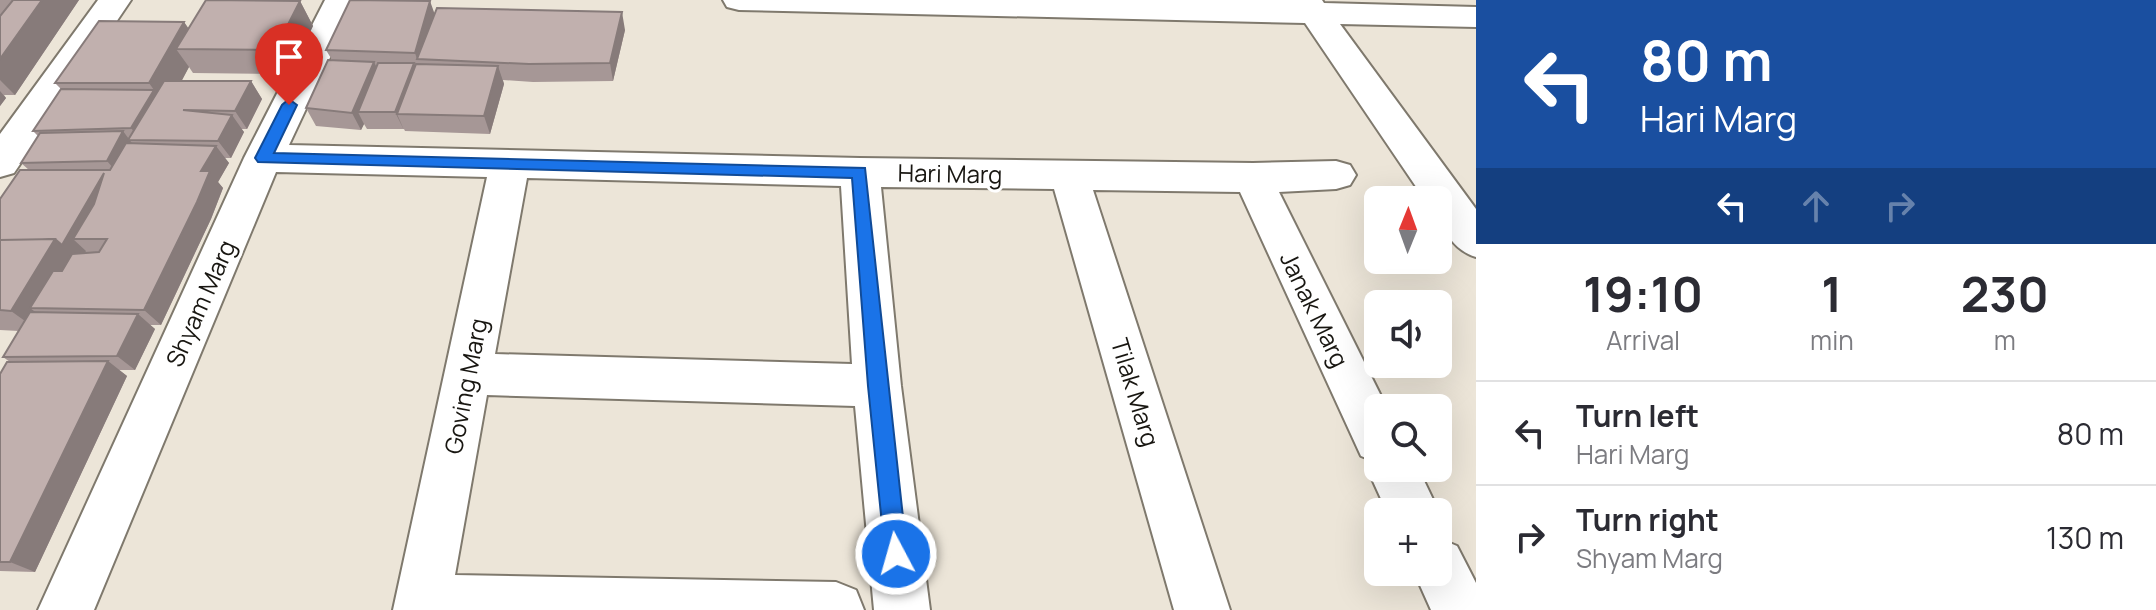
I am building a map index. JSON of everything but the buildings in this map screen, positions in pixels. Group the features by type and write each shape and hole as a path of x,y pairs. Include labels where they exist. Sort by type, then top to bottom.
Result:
{"street":[{"path":"0,163 115,0"},
{"name":"Shyam Marg","path":"66,610 263,158 341,0"},
{"path":"739,0 1311,7 1476,17"},
{"path":"1311,7 1476,241"},
{"name":"Hari Marg","path":"263,158 860,172 1253,178 1336,175"},
{"name":"Goving Marg","path":"422,606 510,163"},
{"path":"860,172 877,386 902,610"},
{"name":"Tilak Marg","path":"1069,175 1202,610"},
{"name":"Janak Marg","path":"1253,178 1364,411"},
{"path":"467,374 877,386"},
{"path":"1448,586 1460,610"},
{"path":"422,606 836,610"}],"route":[{"path":"289,105 263,158 860,172 877,386 896,554"}]}
